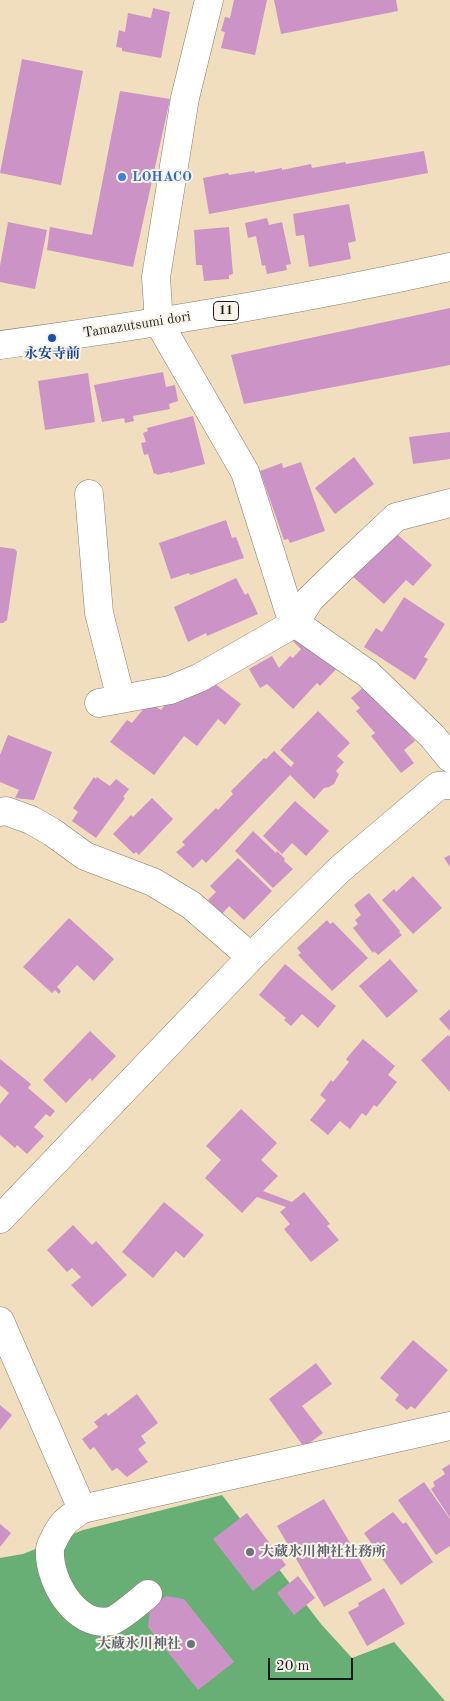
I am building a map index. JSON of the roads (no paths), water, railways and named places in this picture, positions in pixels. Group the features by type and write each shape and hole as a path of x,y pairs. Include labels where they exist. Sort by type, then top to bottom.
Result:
{"street":[{"path":"209,0 185,98 156,277 159,323 245,472 289,611 295,623 368,674 433,737 450,758"},
{"name":"Tamazutsumi dori","path":"0,345 159,323 357,288 450,267"},
{"path":"89,494 99,613 110,701 170,690 199,678 295,623 310,599 396,517 450,503"},
{"path":"0,1219 251,958 339,870 438,786 450,785"},
{"path":"0,812 6,811 31,820 52,832 85,856 153,882 191,905 251,958"},
{"path":"0,1320 82,1509"},
{"path":"148,1594 113,1621 96,1621 75,1610 62,1595 52,1572 50,1548 62,1524 82,1509 450,1426"}],"place":[{"name":"LOHACO","path":"122,177"},
{"name":"永安寺前","path":"52,338"},
{"name":"大蔵氷川神社社務所","path":"250,1552"},
{"name":"大蔵氷川神社","path":"191,1644"}]}
